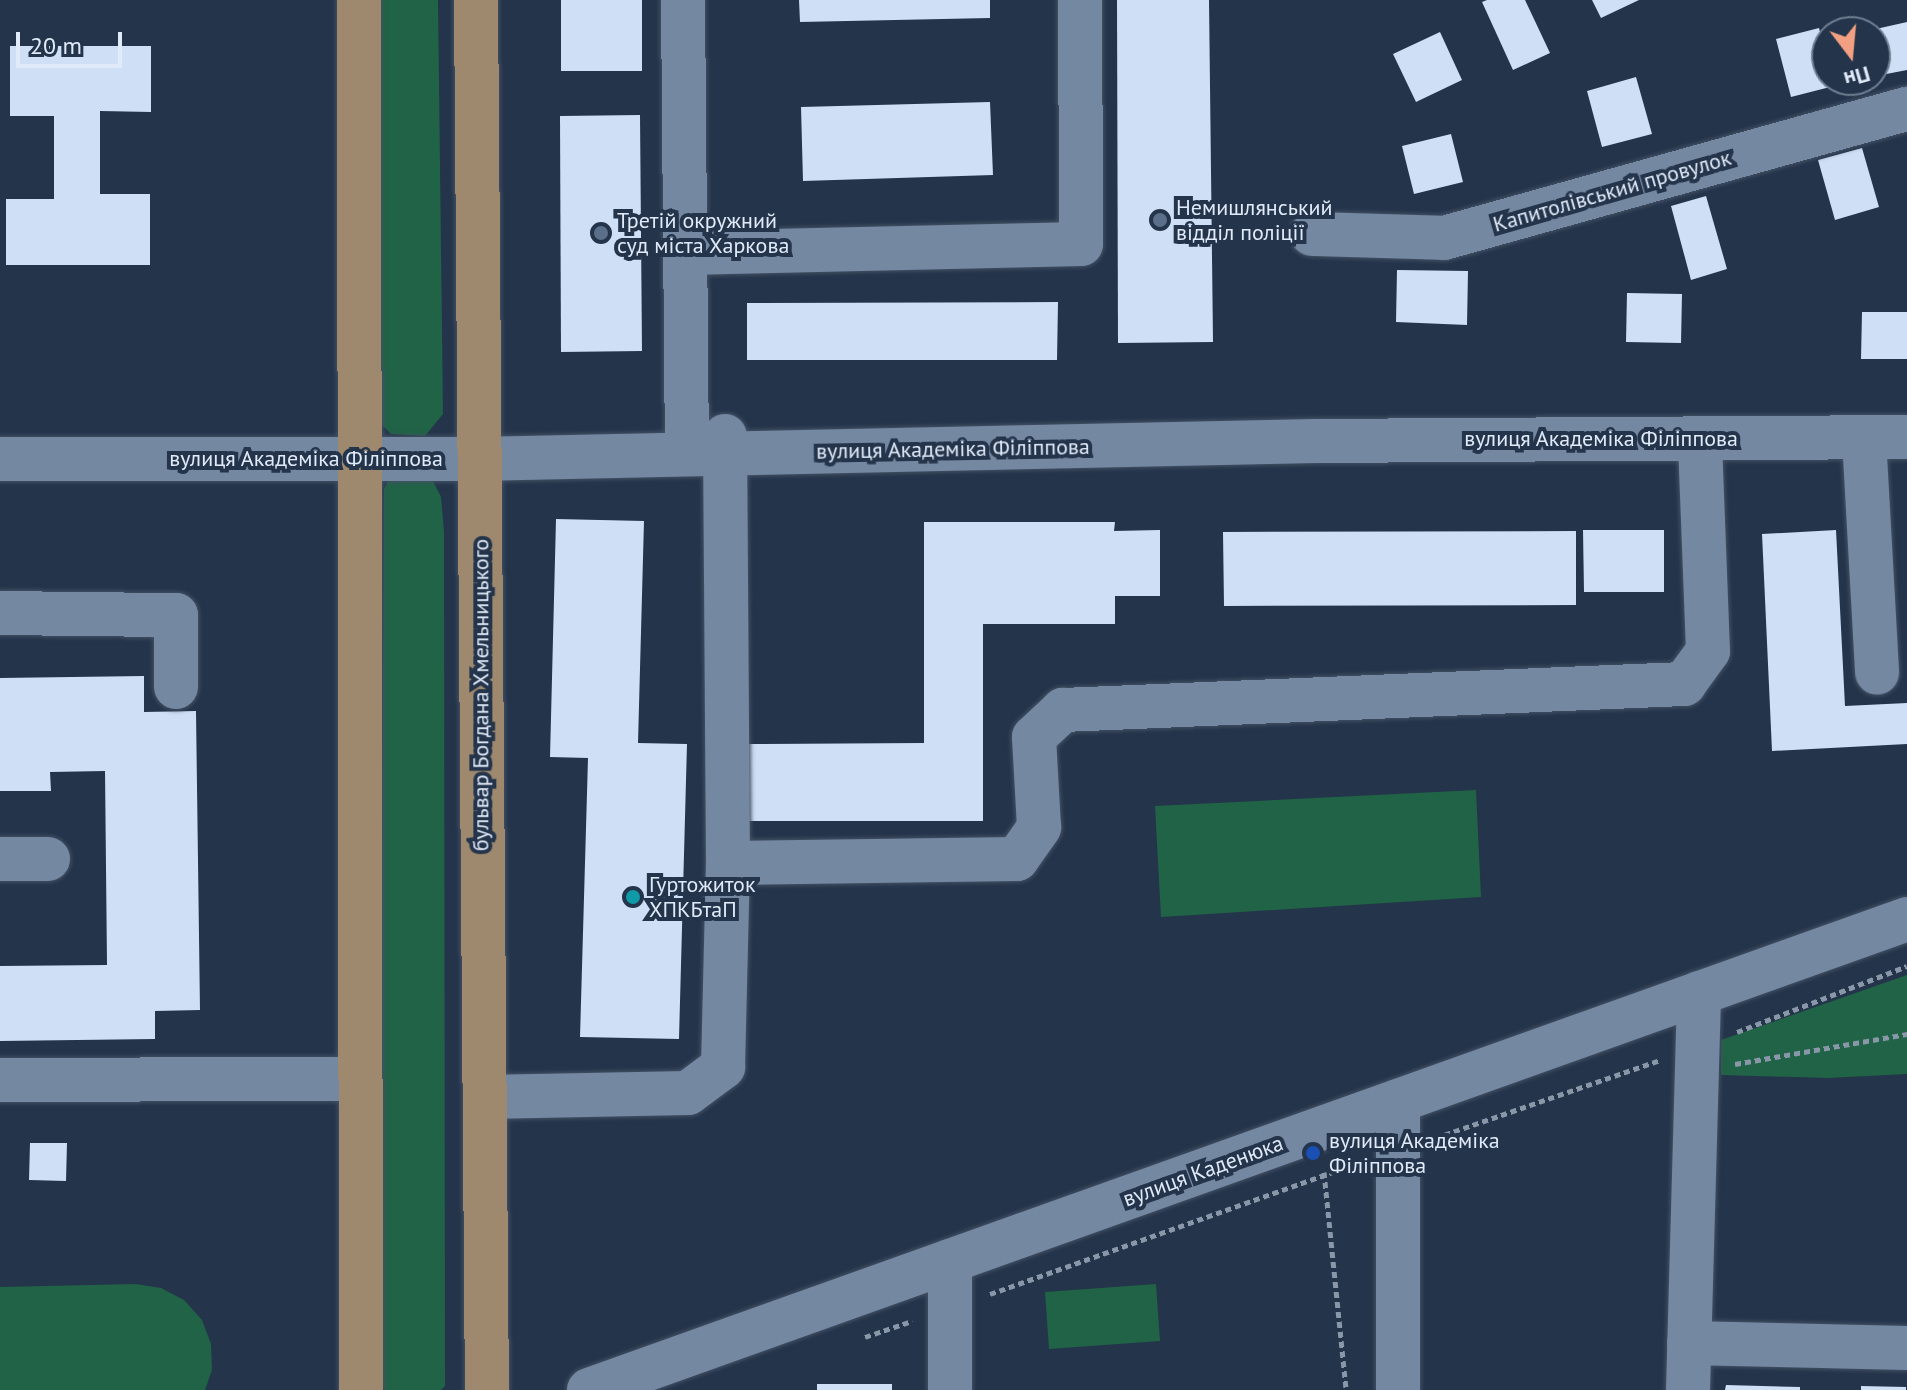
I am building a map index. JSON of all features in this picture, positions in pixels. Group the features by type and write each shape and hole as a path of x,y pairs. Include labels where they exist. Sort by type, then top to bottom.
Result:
{"main road":[{"path":"359,0 361,1390"},
{"name":"бульвар Богдана Хмельницького","path":"476,0 487,1390"}],"street":[{"path":"485,1097 688,1093 723,1067 728,863 712,448 685,253 683,0"},
{"path":"685,253 1081,244 1080,0"},
{"name":"Капитолівський провулок","path":"1312,234 1444,238 1907,109"},
{"name":"вулиця Академіка Філіппова","path":"0,459 479,459 712,448 1907,437"},
{"path":"1864,438 1877,673"},
{"path":"728,863 1017,859 1039,827 1034,737 1063,710 1684,684 1708,651 1700,439"},
{"path":"0,613 176,615 176,687"},
{"path":"0,859 48,859"},
{"name":"вулиця Каденюка","path":"589,1390 680,1374 950,1261 1907,919"},
{"path":"1688,1390 1699,993"},
{"path":"0,1080 359,1079"},
{"path":"1398,1101 1398,1390"},
{"path":"950,1261 950,1390"},
{"path":"1689,1343 1907,1348"}],"path":[{"path":"859,1339 950,1309 1324,1172 1398,1151 1697,1047 1907,966"},
{"path":"1697,1047 1728,1065 1907,1034"},
{"path":"1324,1172 1346,1390"}],"green space":[{"path":"376,0 438,0 443,414 425,436 391,434 382,425 379,408"},
{"path":"421,475 433,481 441,497 444,532 445,1386 441,1390 384,1390 379,1374 384,489 389,479"},
{"path":"1476,790 1481,897 1161,917 1155,806"},
{"path":"1907,975 1907,1074 1828,1078 1721,1075 1721,1040"},
{"path":"136,1284 161,1288 184,1300 202,1320 211,1344 212,1370 205,1390 0,1390 0,1287"},
{"path":"1156,1284 1160,1341 1049,1349 1045,1292"}],"building":[{"path":"561,0 642,0 642,71 561,71"},
{"path":"799,0 990,0 990,18 800,22"},
{"path":"1117,0 1209,0 1213,342 1118,343"},
{"path":"1525,0 1550,53 1513,70 1482,2"},
{"path":"1592,0 1639,0 1601,18"},
{"path":"1907,22 1907,70 1891,73 1891,26"},
{"path":"1811,30 1811,92 1791,97 1776,39"},
{"path":"1440,32 1462,80 1416,102 1393,54"},
{"path":"10,46 151,46 151,112 100,111 100,194 150,194 150,265 6,265 6,199 54,199 54,116 10,116"},
{"path":"1636,77 1652,134 1602,147 1587,91"},
{"path":"990,102 993,175 803,181 801,107"},
{"name":"Третій окружний суд міста Харкова","path":"640,115 642,351 561,352 560,116"},
{"path":"1451,134 1463,182 1414,194 1402,146"},
{"path":"1862,148 1879,207 1835,220 1818,160"},
{"path":"1706,196 1727,269 1691,280 1671,206"},
{"path":"1397,270 1468,271 1467,325 1396,322"},
{"path":"1627,293 1682,294 1681,343 1626,342"},
{"path":"1058,302 1057,360 747,360 747,303"},
{"path":"1862,312 1907,312 1907,359 1861,359"},
{"name":"Гуртожиток ХПКБтаП","path":"556,519 644,521 638,743 687,744 679,1039 580,1037 588,758 550,757"},
{"path":"924,522 1115,522 1114,531 1160,530 1160,596 1115,596 1115,624 983,624 983,821 743,821 743,744 924,743"},
{"path":"1583,530 1664,530 1664,592 1584,592"},
{"path":"1836,530 1845,706 1907,703 1907,744 1772,751 1762,534"},
{"path":"1576,531 1576,605 1224,606 1223,532"},
{"path":"144,676 144,712 196,711 200,1010 155,1011 155,1039 0,1041 0,966 107,965 105,771 50,772 51,791 0,791 0,678"},
{"path":"30,1143 67,1143 66,1181 29,1180"},
{"path":"817,1384 892,1384 892,1390 817,1390"},
{"path":"1726,1385 1800,1387 1800,1390 1725,1390"},
{"path":"1861,1386 1906,1387 1906,1390 1861,1390"}],"place":[{"name":"Немишлянський відділ поліції","path":"1160,220"},
{"name":"Третій окружний суд міста Харкова","path":"601,233"},
{"name":"Гуртожиток ХПКБтаП","path":"633,897"},
{"name":"вулиця Академіка Філіппова","path":"1313,1153"}]}
